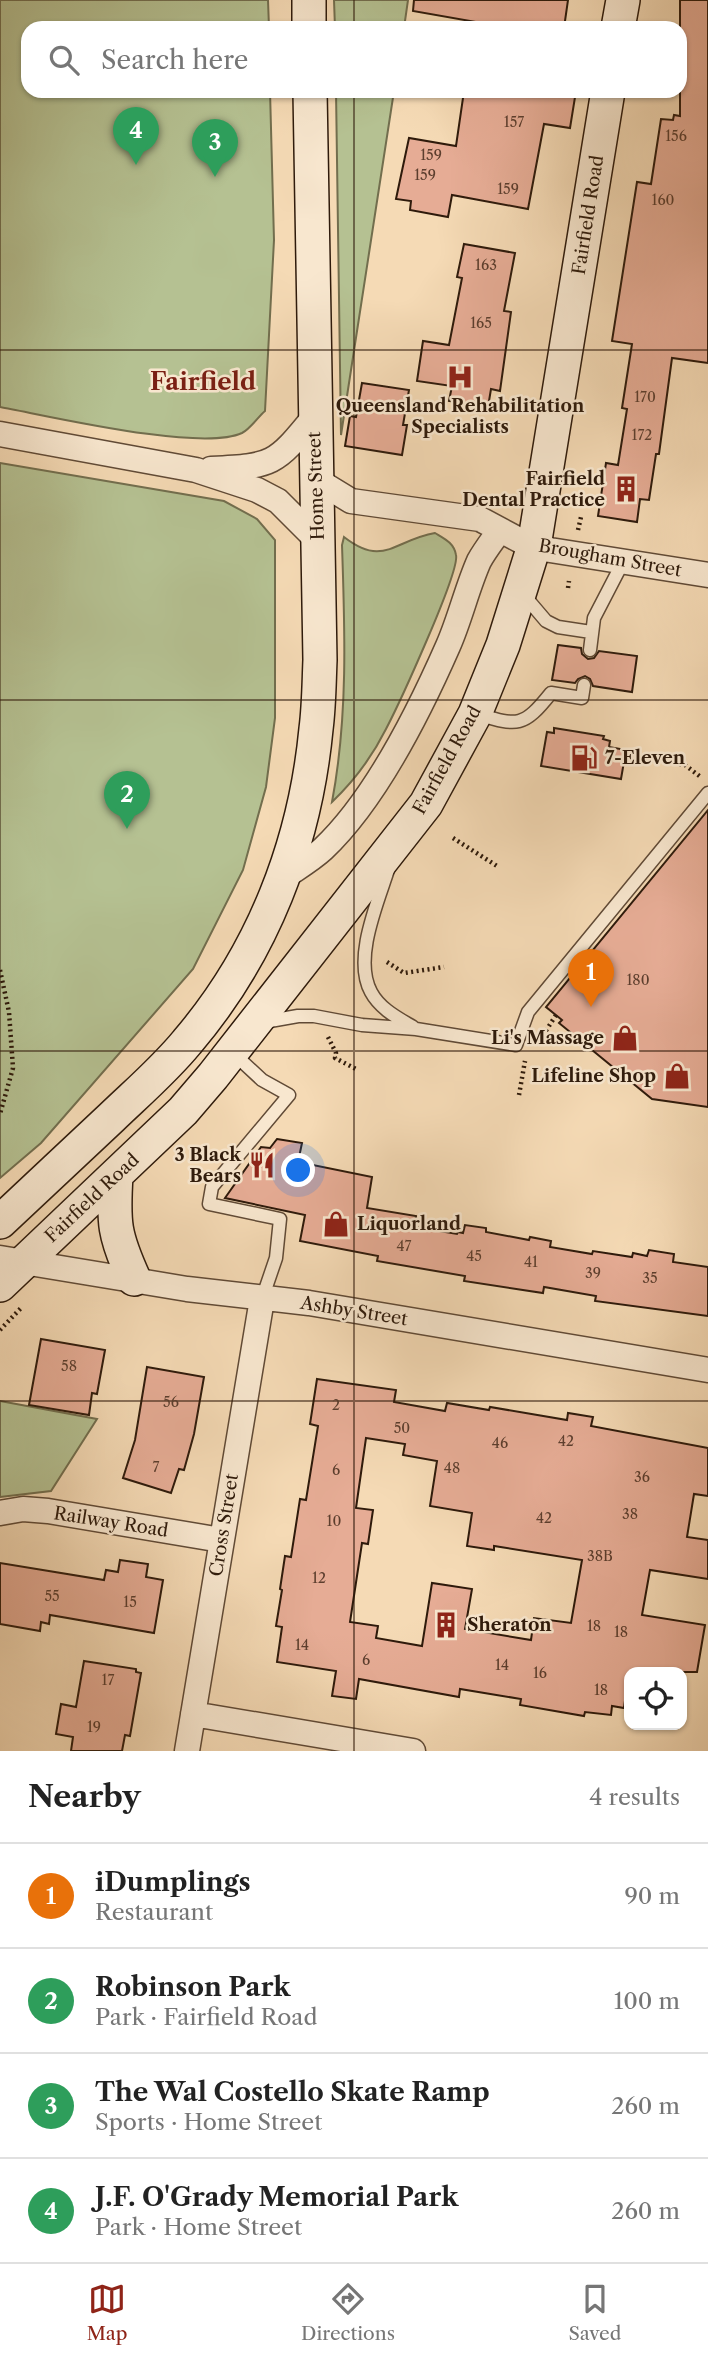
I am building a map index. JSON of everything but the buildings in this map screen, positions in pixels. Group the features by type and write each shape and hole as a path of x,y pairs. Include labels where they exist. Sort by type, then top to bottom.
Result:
{"main road":[{"path":"309,0 309,21"},
{"path":"619,21 623,0"},
{"name":"Home Street","path":"284,877 306,800 317,728 320,660 310,98"},
{"name":"Fairfield Road","path":"12,1295 12,1260 116,1175 183,1111 255,1024 426,804 475,714 503,645 534,546 607,98"},
{"path":"0,1222 138,1093 186,1043 218,1003 243,963 271,910 284,877"},
{"path":"116,1175 115,1230 134,1279"}],"street":[{"path":"196,470 252,467 270,462 287,451 314,417"},
{"path":"0,434 196,470 269,495 318,541"},
{"name":"Brougham Street","path":"315,479 351,500 476,519 534,546 561,553 708,575"},
{"path":"284,877 310,860 331,840 382,772 426,696 480,561 500,530"},
{"name":"Ashby Street","path":"12,1260 262,1299 309,1303 708,1370"},
{"name":"Cross Street","path":"187,1751 262,1299"},
{"name":"Railway Road","path":"0,1513 23,1509 48,1511 221,1540"},
{"path":"193,1714 413,1751"}],"lane":[{"path":"590,649 594,618 623,562"},
{"path":"521,591 546,621 558,627 591,632"},
{"path":"475,714 505,721 523,721 531,718 551,693 582,698 584,685"},
{"path":"255,1024 298,1016 314,1016 516,1045 528,1012 708,793"},
{"path":"397,842 370,928 364,970 377,1001 416,1029"},
{"path":"232,1053 262,1080 289,1095 212,1187 209,1204 280,1219 276,1258 262,1299"}],"path":[{"path":"578,530 581,517"},
{"path":"568,588 569,582"},
{"path":"652,760 685,765 703,778"},
{"path":"453,838 496,866"},
{"path":"387,962 404,973 444,967"},
{"path":"0,970 9,1012 13,1068 0,1114"},
{"path":"544,1034 556,1015"},
{"path":"328,1037 337,1053 335,1058 356,1069"},
{"path":"519,1095 524,1064"},
{"path":"0,1330 12,1295"}],"green space":[{"path":"0,0 268,0 269,21 21,21 21,98 270,98 274,240 265,411 242,433 222,438 194,438 124,431 0,407"},
{"path":"334,0 408,0 405,21 335,21"},
{"path":"336,98 393,98 341,435"},
{"path":"0,463 224,501 257,519 275,540 275,718 266,787 243,870 193,969 41,1143 0,1178"},
{"path":"435,533 451,544 456,555 455,566 439,611 381,739 355,777 332,802 343,706 344,537 358,546 380,551"},
{"path":"0,1401 97,1419 51,1491 0,1497"}],"place":[{"name":"J.F. O'Grady Memorial Park","path":"136,165"},
{"name":"The Wal Costello Skate Ramp","path":"215,177"},
{"name":"Queensland Rehabilitation Specialists","path":"460,377"},
{"name":"Fairfield Dental Practice","path":"626,489"},
{"name":"7-Eleven","path":"584,758"},
{"name":"Robinson Park","path":"127,829"},
{"name":"iDumplings","path":"591,1007"},
{"name":"Li's Massage","path":"625,1038"},
{"name":"Lifeline Shop","path":"677,1076"},
{"name":"3 Black Bears","path":"262,1165"},
{"name":"Liquorland","path":"336,1224"},
{"name":"Sheraton","path":"446,1625"}],"district":[{"name":"Fairfield","path":"203,382"}]}
